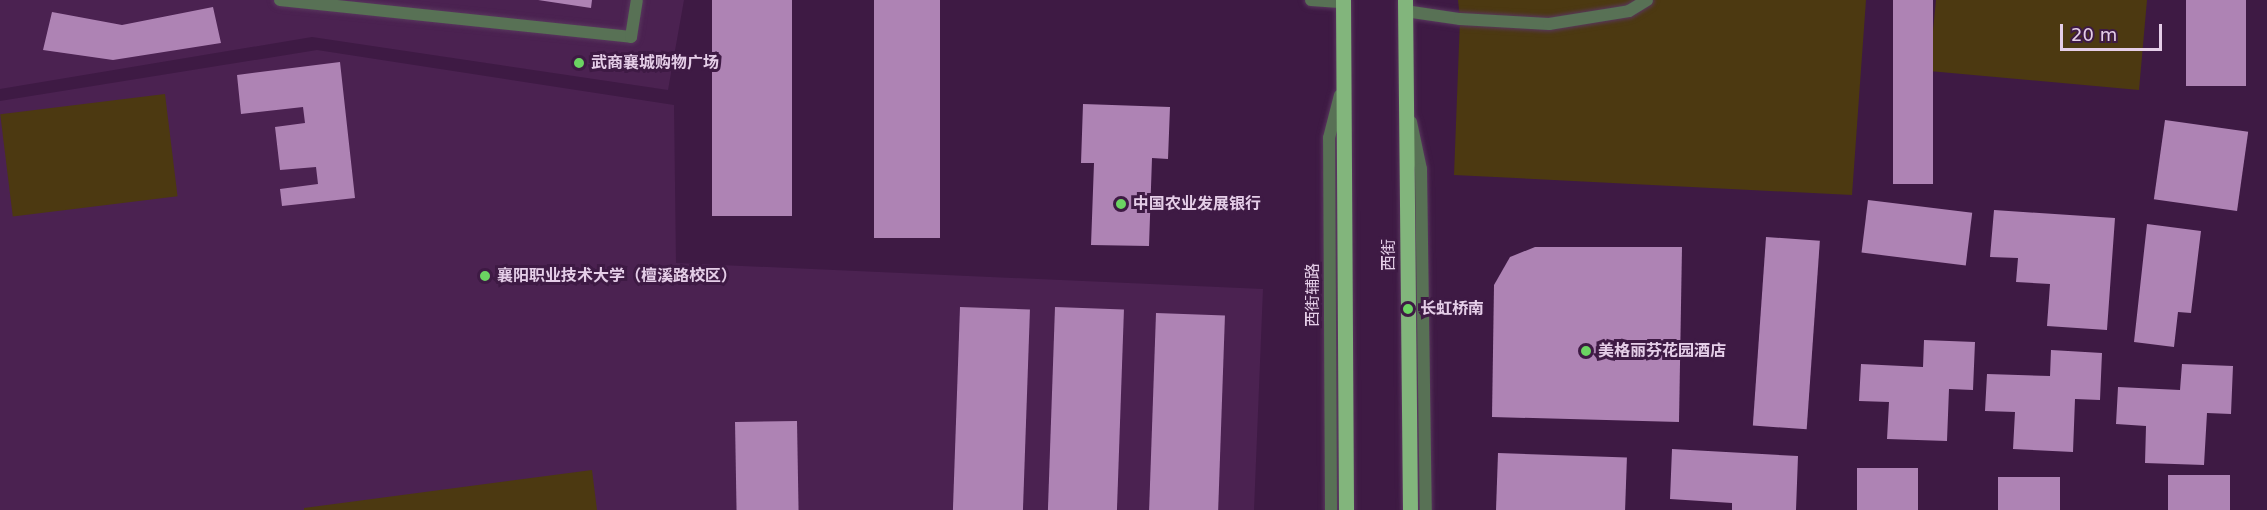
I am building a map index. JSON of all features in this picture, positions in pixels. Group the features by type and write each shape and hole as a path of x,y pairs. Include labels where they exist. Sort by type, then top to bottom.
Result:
{"main road":[{"path":"1342,1 1346,510"},
{"name":"西街","path":"1405,6 1410,510"}],"street":[{"path":"280,0 631,37 637,0"},
{"path":"1311,0 1342,1"},
{"path":"1405,6 1460,19 1549,24 1629,11 1647,0"},
{"name":"西街辅路","path":"1331,510 1329,138 1343,82"},
{"path":"1406,100 1421,170 1426,510"}],"shaded area":[{"name":"武商襄城购物广场","path":"0,0 684,0 668,90 312,37 0,89"},
{"path":"1458,0 1866,0 1852,195 1454,175 1460,19"},
{"path":"1936,0 2147,0 2139,90 1929,71"},
{"name":"襄阳职业技术大学（檀溪路校区）","path":"317,50 674,105 676,263 1263,289 1254,510 0,510 0,101"},
{"path":"165,94 178,196 13,216 0,114"},
{"path":"592,470 597,510 304,510 304,508"}],"building":[{"name":"武商襄城购物广场","path":"538,0 592,0 591,8"},
{"path":"712,0 792,0 792,216 712,216"},
{"path":"874,0 940,0 940,238 874,238"},
{"path":"1893,0 1933,0 1933,184 1893,184"},
{"path":"2186,0 2246,0 2246,86 2186,86"},
{"path":"213,7 221,43 113,60 43,50 52,12 122,25"},
{"path":"340,62 355,198 282,206 280,189 318,184 316,167 280,170 275,127 305,123 303,107 241,114 237,75"},
{"name":"中国农业发展银行","path":"1083,104 1170,107 1168,159 1152,158 1149,246 1091,245 1094,163 1081,163"},
{"path":"2165,120 2248,132 2237,211 2154,199"},
{"path":"1868,200 1972,213 1966,265 1862,253"},
{"path":"1994,210 2115,218 2107,330 2047,326 2050,284 2016,282 2018,258 1990,257"},
{"path":"2147,224 2201,231 2191,313 2178,312 2174,347 2134,342"},
{"path":"1766,237 1820,241 1807,429 1753,426"},
{"name":"美格丽芬花园酒店","path":"1535,247 1682,247 1679,422 1492,417 1494,285 1510,257"},
{"path":"960,307 1030,309 1023,510 953,510"},
{"path":"1055,307 1124,309 1117,510 1048,510"},
{"path":"1156,313 1225,315 1218,510 1149,510"},
{"path":"1924,340 1975,342 1973,390 1949,389 1947,441 1887,439 1889,402 1859,401 1861,364 1923,367"},
{"path":"2051,350 2102,353 2100,400 2075,399 2073,452 2013,449 2015,412 1985,411 1987,374 2050,376"},
{"path":"2182,364 2233,366 2231,414 2207,413 2204,465 2145,463 2146,426 2116,424 2118,387 2180,390"},
{"path":"797,421 799,510 737,510 735,422"},
{"path":"1672,449 1798,456 1796,510 1732,510 1732,503 1670,499"},
{"path":"1498,453 1627,458 1625,510 1496,510"},
{"path":"1857,468 1918,468 1918,510 1857,510"},
{"path":"2168,475 2230,475 2230,510 2168,510"},
{"path":"1998,477 2060,477 2060,510 1998,510"}],"place":[{"name":"武商襄城购物广场","path":"579,63"},
{"name":"中国农业发展银行","path":"1121,204"},
{"name":"襄阳职业技术大学（檀溪路校区）","path":"485,276"},
{"name":"长虹桥南","path":"1408,309"},
{"name":"美格丽芬花园酒店","path":"1586,351"}]}
